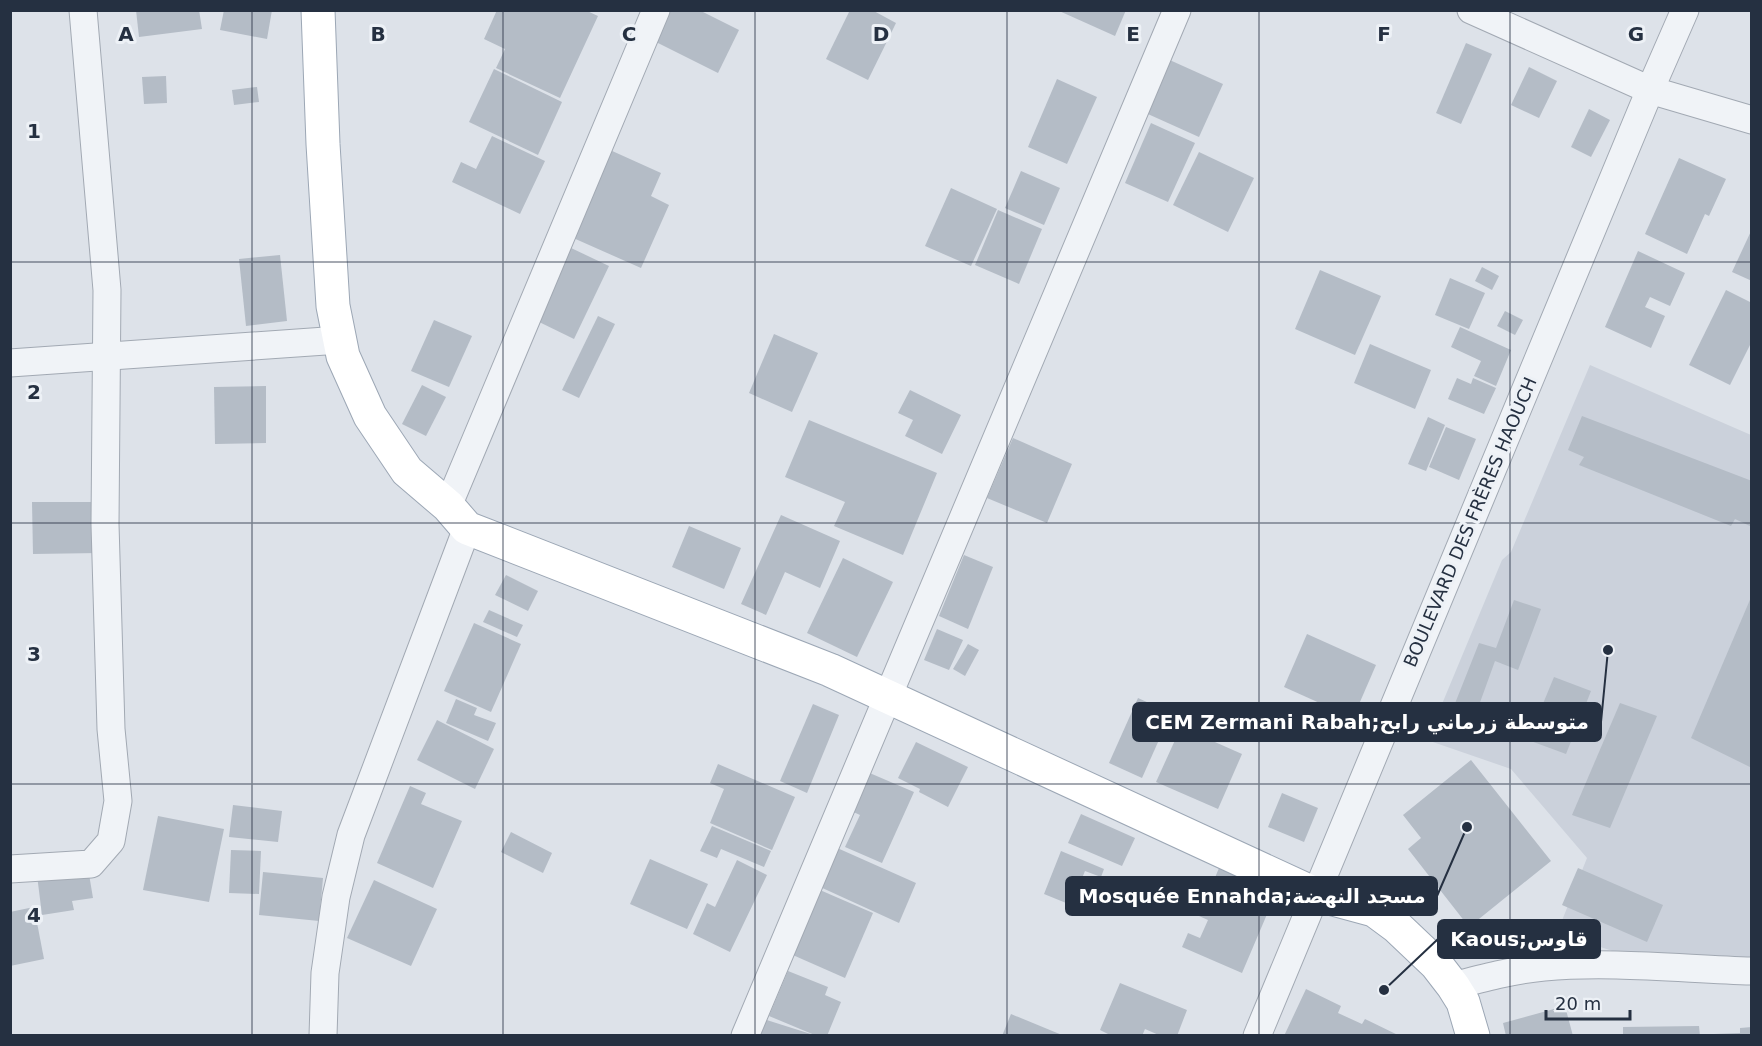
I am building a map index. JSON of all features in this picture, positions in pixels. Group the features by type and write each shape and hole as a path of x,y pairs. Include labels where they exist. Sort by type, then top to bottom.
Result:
{"main road":[{"path":"318,10 333,306 343,356 370,416 407,471 457,517 830,670 1315,894 1374,910 1397,927 1436,964 1463,1002 1473,1035"}],"street":[{"path":"10,869 91,864 111,841 118,801 111,729 105,524 107,290 83,10"},
{"path":"323,1035 325,973 336,897 351,835 457,517 656,10"},
{"path":"745,1035 1177,10"},
{"path":"1471,10 1650,90 1752,120"},
{"name":"BOULEVARD DES FRÈRES HAOUCH","path":"1257,1035 1685,10"},
{"path":"10,363 340,340"},
{"path":"1453,986 1510,972 1573,966 1752,971"}],"shaded area":[{"path":"1590,365 1751,435 1752,959 1647,962 1557,933 1587,858 1511,769 1427,740 1502,560 1511,552"}],"building":[{"path":"136,10 199,10 202,29 139,37"},
{"path":"224,10 272,10 267,39 220,30"},
{"path":"497,10 585,10 598,16 560,98 496,68 505,49 484,39"},
{"path":"671,10 699,10 739,30 718,73 656,42"},
{"path":"850,10 872,10 896,23 868,80 826,59"},
{"path":"1057,10 1126,10 1115,36"},
{"path":"1466,43 1492,54 1461,124 1436,113"},
{"path":"1163,57 1223,84 1199,137 1139,110"},
{"path":"1529,67 1557,81 1539,118 1511,105"},
{"path":"494,69 562,102 538,155 469,122"},
{"path":"166,76 167,103 144,104 142,77"},
{"path":"1057,79 1097,97 1067,164 1028,147"},
{"path":"257,87 259,102 234,105 232,90"},
{"path":"1589,109 1610,120 1591,157 1571,147"},
{"path":"1151,123 1195,143 1168,202 1125,183"},
{"path":"492,136 545,161 520,214 452,182 461,162 476,169"},
{"path":"610,150 661,173 651,196 669,205 641,268 571,237"},
{"path":"1199,152 1254,178 1228,232 1173,205"},
{"path":"1679,158 1726,179 1709,216 1705,214 1687,254 1645,234"},
{"path":"1021,171 1060,188 1044,225 1005,208"},
{"path":"951,188 997,209 971,266 925,246"},
{"path":"998,210 1042,229 1019,284 975,265"},
{"path":"1752,229 1752,281 1732,272"},
{"path":"569,247 609,266 574,339 533,319"},
{"path":"1638,251 1685,273 1670,306 1650,297 1645,307 1665,316 1651,348 1605,327"},
{"path":"280,255 287,321 246,326 239,259"},
{"path":"1482,267 1499,276 1492,290 1475,281"},
{"path":"1320,270 1381,296 1355,355 1295,329"},
{"path":"1450,278 1485,293 1469,329 1435,315"},
{"path":"1726,290 1752,303 1752,341 1730,385 1689,365"},
{"path":"1505,311 1523,320 1515,335 1497,326"},
{"path":"598,316 615,324 579,398 562,390"},
{"path":"434,320 472,336 449,387 411,371"},
{"path":"1460,327 1511,350 1496,386 1474,376 1481,361 1451,347"},
{"path":"774,334 818,353 792,412 749,393"},
{"path":"1370,344 1431,370 1415,409 1354,383"},
{"path":"1457,378 1471,384 1473,378 1496,388 1484,414 1448,399"},
{"path":"422,385 446,397 426,436 402,424"},
{"path":"266,386 266,443 215,444 214,387"},
{"path":"910,390 961,415 942,454 905,436 913,420 898,413"},
{"path":"1582,416 1752,481 1752,527 1735,519 1731,526 1579,465 1584,457 1568,450"},
{"path":"1428,417 1445,425 1426,471 1408,464"},
{"path":"809,420 937,473 903,555 834,526 845,502 785,477"},
{"path":"1446,427 1476,439 1459,480 1429,467"},
{"path":"1013,438 1072,464 1047,523 987,498"},
{"path":"32,502 99,502 99,553 33,554"},
{"path":"781,515 840,541 820,588 785,572 766,615 741,604"},
{"path":"689,526 741,548 724,589 672,567"},
{"path":"964,555 993,567 968,629 939,616"},
{"path":"843,558 893,582 857,657 807,633"},
{"path":"506,575 538,591 528,611 495,595"},
{"path":"1752,595 1752,768 1691,738"},
{"path":"1514,600 1541,609 1518,670 1495,661 1474,719 1452,711 1479,643 1496,648"},
{"path":"489,610 523,625 517,637 483,622"},
{"path":"474,623 521,644 491,712 444,691"},
{"path":"937,629 963,640 949,670 924,660"},
{"path":"1307,634 1376,665 1353,718 1284,687"},
{"path":"968,644 979,650 965,676 953,669"},
{"path":"1554,677 1591,691 1566,754 1528,740"},
{"path":"1138,698 1171,713 1142,778 1109,763"},
{"path":"456,699 477,708 474,715 496,723 488,741 446,723"},
{"path":"1620,703 1657,716 1610,828 1572,815"},
{"path":"813,704 839,715 807,793 780,781"},
{"path":"437,720 494,749 475,789 417,760"},
{"path":"1181,727 1242,754 1218,809 1156,782"},
{"path":"916,742 968,767 948,807 898,778"},
{"path":"1471,760 1551,861 1469,927 1408,849 1421,838 1403,815"},
{"path":"718,764 795,797 772,850 710,823 724,789 710,783"},
{"path":"865,771 914,792 882,863 845,847 860,815 849,810"},
{"path":"410,786 426,793 421,804 462,821 433,888 377,863"},
{"path":"1282,793 1318,808 1304,842 1268,827"},
{"path":"233,805 282,811 278,842 229,837"},
{"path":"1081,814 1135,838 1122,866 1068,843"},
{"path":"158,816 224,829 209,902 143,890"},
{"path":"712,826 771,851 764,867 721,849 717,858 700,851"},
{"path":"511,832 552,853 543,873 501,852"},
{"path":"835,847 916,883 899,923 818,886"},
{"path":"231,850 261,851 259,894 229,893"},
{"path":"1061,851 1104,869 1101,877 1085,871 1071,905 1044,894"},
{"path":"650,859 708,884 687,929 630,904"},
{"path":"737,860 767,875 730,952 693,934 707,903 715,907"},
{"path":"88,868 93,898 72,901 74,910 42,915 37,875"},
{"path":"1219,868 1276,893 1242,973 1182,947 1188,933 1200,938 1208,920 1199,916"},
{"path":"1578,868 1663,905 1647,942 1562,905"},
{"path":"263,872 323,878 319,921 259,915"},
{"path":"374,880 437,909 411,966 347,938"},
{"path":"813,887 873,913 845,978 786,952"},
{"path":"34,907 44,959 10,966 10,912"},
{"path":"788,971 828,987 825,995 841,1002 827,1036 817,1036 769,1016"},
{"path":"1120,983 1187,1010 1177,1036 1161,1036 1145,1029 1142,1036 1112,1036 1100,1030"},
{"path":"1306,989 1341,1006 1338,1013 1362,1024 1365,1019 1400,1036 1284,1036"},
{"path":"1565,1006 1573,1036 1506,1036 1503,1023"},
{"path":"1011,1014 1062,1035 1062,1036 1002,1036"},
{"path":"757,1017 814,1035 751,1036"},
{"path":"1699,1026 1700,1036 1623,1036 1623,1027"},
{"path":"1752,1027 1752,1036 1714,1036 1714,1034 1740,1033 1740,1028"}],"place":[{"name":"CEM Zermani Rabah;متوسطة زرماني رابح","path":"1608,650"},
{"name":"Mosquée Ennahda;مسجد النهضة","path":"1467,827"},
{"name":"Kaous;قاوس","path":"1384,990"}]}
